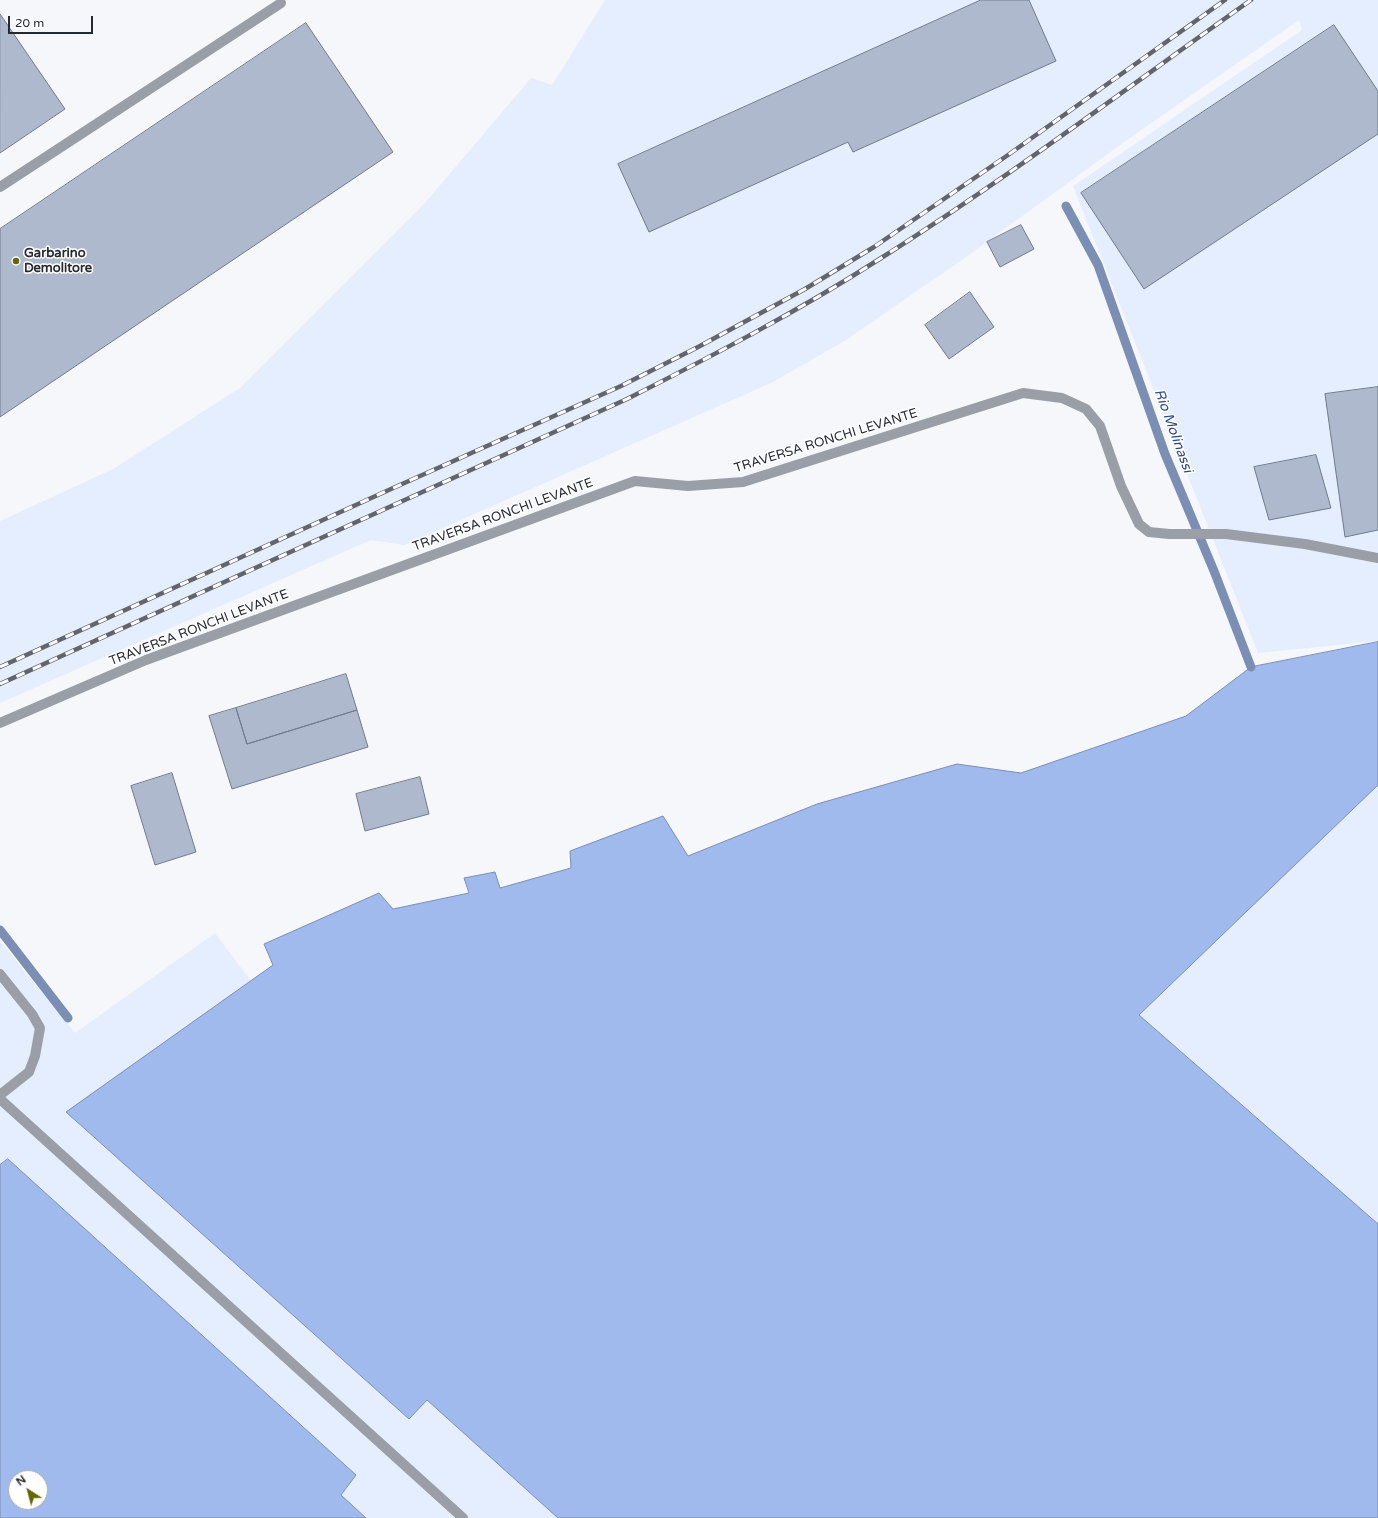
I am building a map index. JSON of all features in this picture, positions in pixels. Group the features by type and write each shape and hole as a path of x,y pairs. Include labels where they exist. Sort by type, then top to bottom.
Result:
{"street":[{"path":"0,187 281,2"},
{"name":"TRAVERSA RONCHI LEVANTE","path":"0,724 146,660 635,481 688,486 743,482 1023,393 1062,398 1086,409 1100,426 1121,486 1139,524 1149,532 1169,534 1226,534 1305,544 1378,558"},
{"path":"0,974 32,1014 40,1028 35,1056 29,1072 0,1095"},
{"path":"0,1099 463,1518"}],"shaded area":[{"path":"605,0 1378,0 1378,641 1258,653 1073,186 1302,30 1299,20 1127,140 959,262 843,342 771,383 404,545 371,540 0,703 0,521 113,469 240,388 425,203 531,78 552,85"},
{"path":"1378,785 1378,1224 1139,1015"},
{"path":"215,933 251,981 67,1113 409,1419 427,1400 558,1518 366,1518 341,1495 356,1475 8,1159 0,1165 0,941 75,1033"}],"water":[{"path":"1378,642 1378,785 1139,1015 1378,1224 1378,1518 558,1518 427,1400 409,1419 66,1112 273,965 264,944 379,893 393,909 469,893 464,878 495,872 500,888 571,868 570,851 663,816 688,856 817,804 957,764 1021,773 1186,716 1251,667"},
{"path":"8,1159 356,1475 341,1495 366,1518 0,1518 0,1165"}],"building":[{"path":"981,0 1029,0 1056,61 853,152 848,142 649,232 618,164"},
{"path":"0,14 65,109 0,153"},
{"path":"306,23 393,152 0,417 0,229"},
{"path":"1334,25 1378,91 1378,134 1144,289 1081,193"},
{"path":"1021,225 1034,249 1000,267 987,242"},
{"path":"970,292 994,327 949,359 925,325"},
{"path":"1378,387 1378,530 1345,537 1325,394"},
{"path":"1316,455 1331,508 1269,520 1254,467"},
{"path":"346,674 357,710 247,744 236,708"},
{"path":"236,708 247,744 357,710 368,747 232,789 209,716"},
{"path":"172,773 196,852 155,865 131,786"},
{"path":"420,777 429,814 365,831 356,794"}],"waterway":[{"name":"Rio Molinassi","path":"1066,206 1098,265 1165,454 1214,571 1251,667"},
{"path":"0,930 68,1018"}],"railway":[{"path":"0,667 621,386 700,346 805,289 874,247 1008,155 1225,0"},
{"path":"0,684 627,399 754,333 817,298 973,198 1251,0"}],"place":[{"name":"Garbarino Demolitore","path":"16,261"}]}
